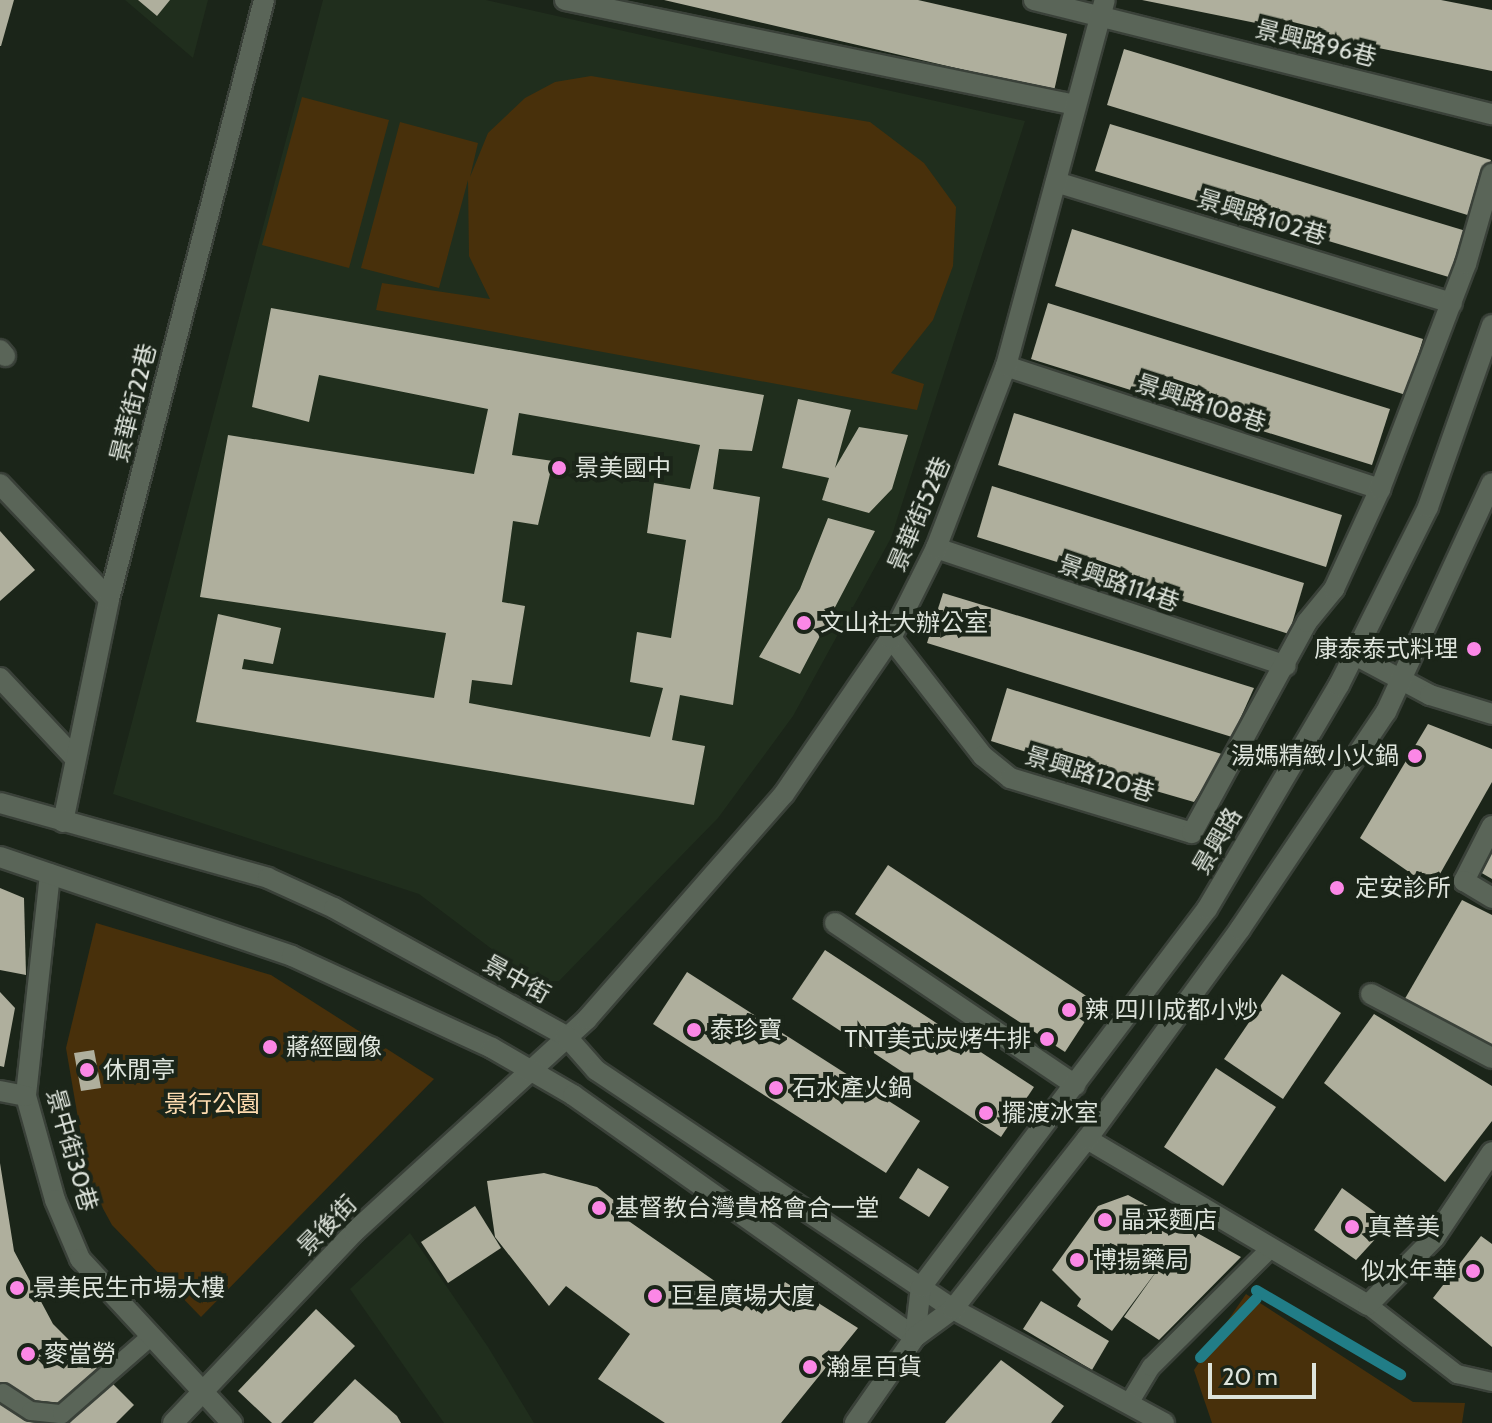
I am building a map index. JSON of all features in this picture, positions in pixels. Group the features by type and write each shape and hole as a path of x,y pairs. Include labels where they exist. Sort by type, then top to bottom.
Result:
{"street":[{"name":"景華街22巷","path":"63,822 73,756 109,599 264,0"},
{"path":"565,0 1075,105"},
{"name":"景興路96巷","path":"1034,0 1103,7 1492,114"},
{"name":"景華街52巷","path":"529,1073 784,794 891,638 936,548 1006,366 1103,7"},
{"path":"1286,666 1334,589 1380,489 1452,303 1492,174"},
{"name":"景興路102巷","path":"1056,182 1452,303"},
{"name":"景興路","path":"921,1287 1207,909 1353,654 1428,507 1492,325"},
{"name":"景興路108巷","path":"1006,366 1380,489"},
{"path":"855,1423 915,1337 953,1309 1087,1139 1240,929 1402,682 1492,483"},
{"path":"0,484 109,599"},
{"name":"景興路114巷","path":"936,548 1286,666"},
{"name":"景興路120巷","path":"891,638 983,756 1010,778 1192,833 1286,666"},
{"path":"1353,654 1402,682 1492,714"},
{"path":"0,678 73,756"},
{"name":"景中街","path":"0,803 268,878 566,1036 596,1070 953,1309 1131,1400 1164,1423"},
{"path":"1492,826 1464,881 1492,898"},
{"path":"0,857 292,956 492,1048 529,1073 573,1095 915,1337"},
{"name":"景中街30巷","path":"50,874 26,1096 80,1259 149,1338 232,1423"},
{"path":"835,923 1075,1085"},
{"path":"1371,994 1492,1058"},
{"name":"景後街","path":"173,1423 354,1232 529,1073"},
{"path":"0,1091 26,1096"},
{"path":"1087,1139 1368,1305 1435,1237 1492,1152"},
{"path":"915,1337 921,1287"}],"lane":[{"path":"1131,1400 1151,1367 1270,1249"},
{"path":"1368,1305 1457,1374 1492,1382"},
{"path":"3,1393 31,1411 62,1414 149,1338"}],"shaded area":[{"path":"125,0 208,0 193,58"},
{"name":"景美國中","path":"323,0 486,0 1025,121 891,538 793,716 718,818 559,981 534,981 419,894 113,794"},
{"path":"410,1233 488,1347 534,1423 444,1423 350,1289"}],"green space":[{"path":"591,76 870,122 924,163 956,207 953,266 933,320 891,373 924,384 917,410 376,310 382,283 490,299 469,256 468,180 439,288 361,268 400,122 478,143 470,177 488,133 525,98 555,82"},
{"path":"302,97 389,120 349,268 262,245"},
{"name":"景行公園","path":"96,923 271,975 434,1079 201,1317 112,1225 89,1183 66,1048"},
{"path":"1246,1294 1413,1402 1465,1403 1462,1423 1212,1423 1194,1370"}],"building":[{"path":"0,0 14,0 1,46 0,46"},
{"path":"138,0 170,0 157,16"},
{"path":"664,0 918,0 1067,34 1054,91"},
{"path":"1142,0 1441,0 1492,10 1492,71"},
{"path":"1124,49 1491,160 1474,217 1107,105"},
{"path":"1110,124 1466,231 1452,278 1095,171"},
{"path":"1072,229 1423,339 1406,395 1055,286"},
{"path":"1048,303 1390,409 1372,465 1031,359"},
{"path":"271,308 764,395 752,451 719,449 713,489 760,497 733,705 680,695 672,740 705,746 694,805 196,722 218,614 281,628 273,664 244,659 242,669 434,698 446,633 200,597 228,435 474,474 488,409 319,375 309,422 252,407","holes":["519,413 700,445 690,489 654,483 647,533 686,540 671,638 637,632 630,682 663,688 650,737 469,703 472,680 512,685 525,606 502,602 513,521 538,525 553,461 512,455"]},
{"path":"798,399 851,410 835,468 859,427 908,435 892,489 869,513 822,500 829,478 782,468"},
{"path":"1014,413 1342,515 1326,567 998,465"},
{"path":"992,486 1304,583 1289,634 977,537"},
{"name":"文山社大辦公室","path":"828,518 875,531 800,674 759,657 800,589"},
{"path":"0,531 35,570 0,601"},
{"path":"943,593 1254,688 1232,737 927,643"},
{"path":"1007,688 1225,755 1194,802 1097,774 991,741"},
{"path":"1428,724 1492,749 1492,782 1432,888 1360,838"},
{"path":"1492,849 1492,879 1480,872"},
{"path":"888,865 1097,1003 1065,1052 855,914"},
{"path":"0,888 24,898 26,975 0,970"},
{"path":"1462,900 1492,915 1492,1049 1403,1002"},
{"path":"825,950 1034,1087 1001,1137 792,999"},
{"path":"687,972 920,1121 886,1173 653,1024"},
{"path":"1282,974 1341,1013 1283,1099 1224,1059"},
{"path":"0,992 15,1008 4,1067 0,1066"},
{"path":"1374,1014 1492,1086 1492,1121 1445,1182 1324,1083"},
{"name":"休閒亭","path":"94,1050 101,1088 81,1091 74,1053"},
{"path":"1216,1068 1276,1107 1223,1186 1164,1147"},
{"name":"景美民生市場大樓","path":"0,1163 14,1251 53,1324 134,1405 116,1423 0,1423"},
{"path":"918,1168 949,1187 929,1217 899,1198"},
{"name":"巨星廣場大廈","path":"544,1173 597,1187 625,1209 620,1215 762,1314 785,1282 858,1328 781,1423 665,1423 598,1379 630,1334 566,1286 549,1306 495,1237 487,1181"},
{"name":"真善美","path":"1342,1188 1390,1223 1356,1260 1314,1230"},
{"path":"1128,1195 1241,1257 1159,1340 1124,1317 1161,1265 1112,1331 1077,1306 1081,1299 1052,1270 1098,1206"},
{"path":"475,1206 501,1248 448,1283 421,1242"},
{"name":"似水年華","path":"1481,1236 1492,1244 1492,1347 1433,1298"},
{"path":"1041,1301 1109,1341 1092,1370 1023,1329"},
{"path":"316,1309 355,1346 281,1423 272,1423 238,1391"},
{"path":"1001,1360 1064,1406 1051,1423 945,1423"},
{"path":"355,1379 397,1416 401,1423 313,1423"}],"waterway":[{"path":"1256,1290 1400,1374"},
{"path":"1200,1357 1256,1298"}],"place":[{"name":"景美國中","path":"559,468"},
{"name":"文山社大辦公室","path":"804,623"},
{"name":"康泰泰式料理","path":"1474,649"},
{"name":"湯媽精緻小火鍋","path":"1415,756"},
{"name":"定安診所","path":"1337,888"},
{"name":"辣 四川成都小炒","path":"1069,1010"},
{"name":"泰珍寶","path":"694,1030"},
{"name":"TNT美式炭烤牛排","path":"1047,1039"},
{"name":"蔣經國像","path":"270,1047"},
{"name":"休閒亭","path":"87,1070"},
{"name":"石水產火鍋","path":"776,1088"},
{"name":"擺渡冰室","path":"986,1113"},
{"name":"基督教台灣貴格會合一堂","path":"599,1208"},
{"name":"晶采麵店","path":"1105,1220"},
{"name":"真善美","path":"1352,1227"},
{"name":"博揚藥局","path":"1077,1260"},
{"name":"似水年華","path":"1473,1271"},
{"name":"景美民生市場大樓","path":"17,1288"},
{"name":"巨星廣場大廈","path":"655,1296"},
{"name":"麥當勞","path":"28,1354"},
{"name":"瀚星百貨","path":"810,1367"}]}
